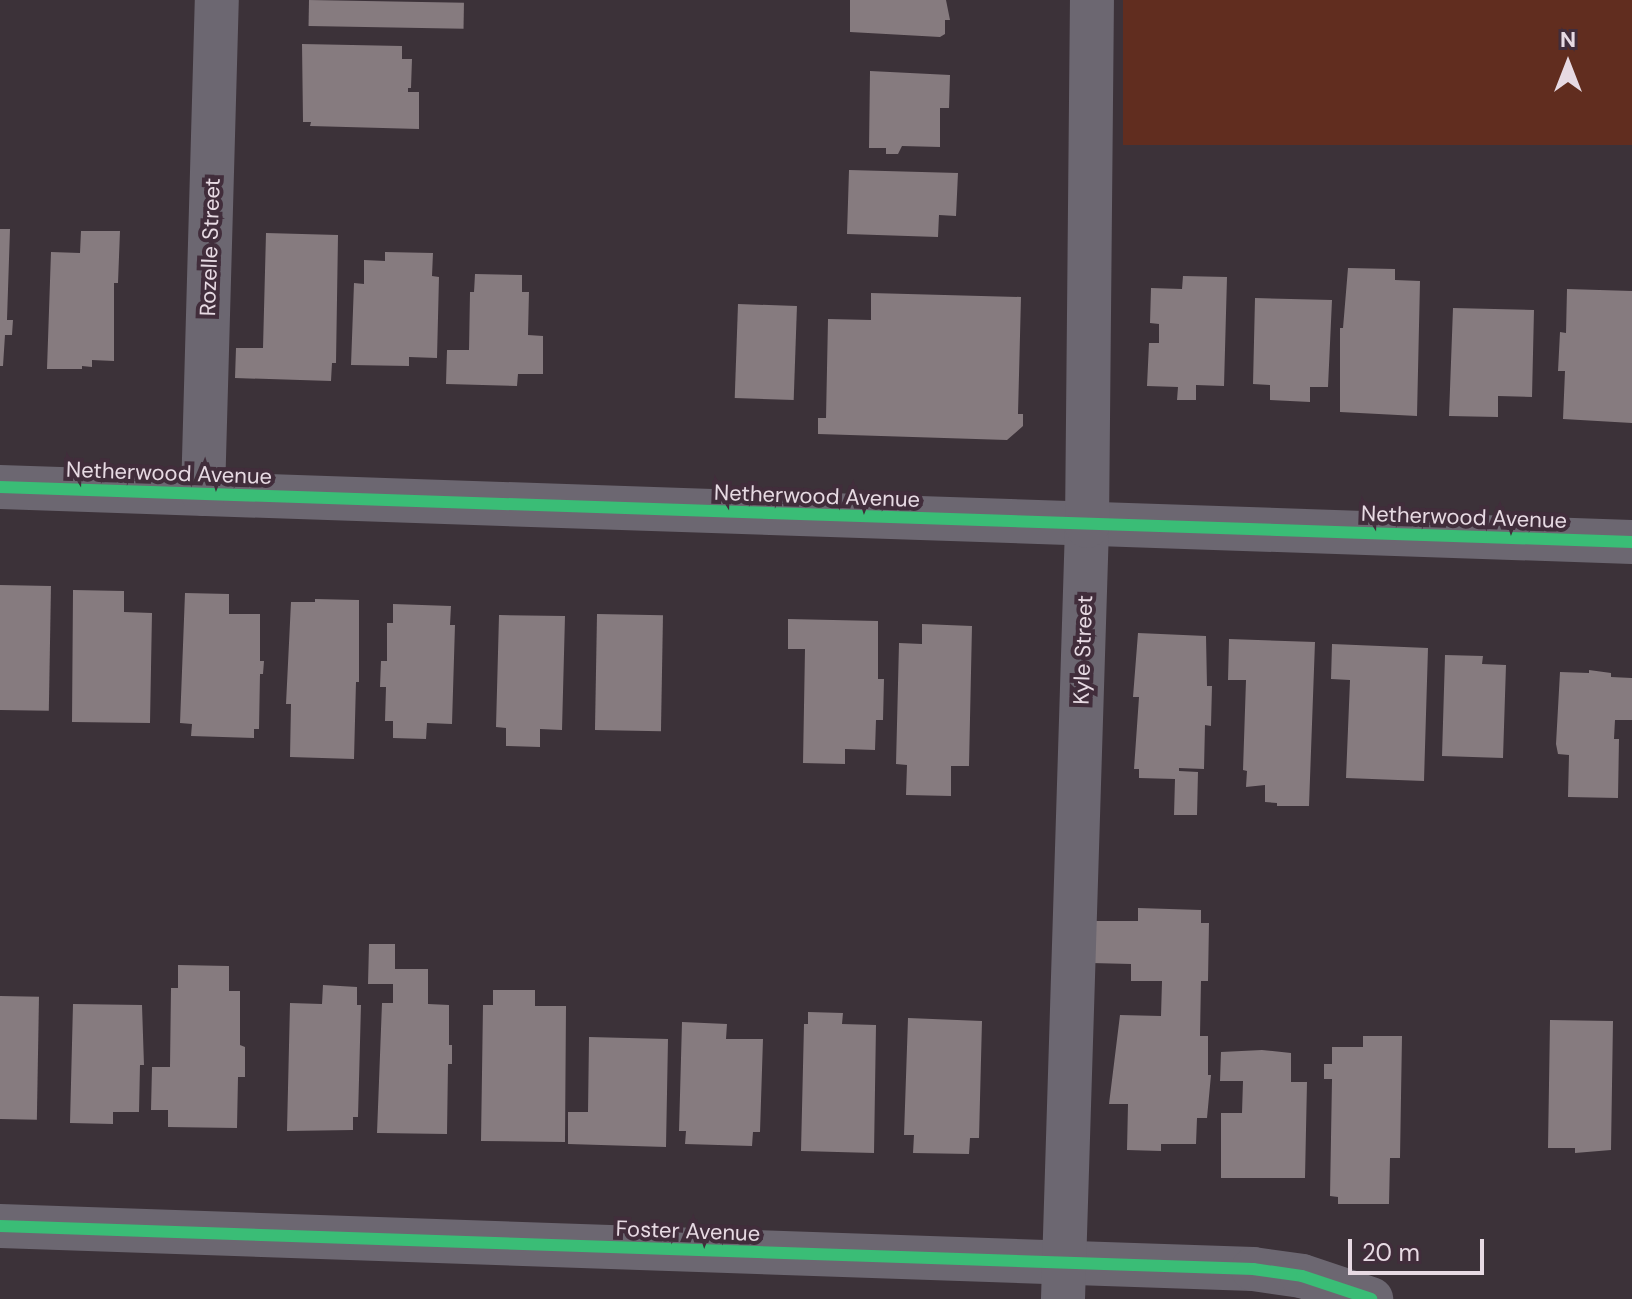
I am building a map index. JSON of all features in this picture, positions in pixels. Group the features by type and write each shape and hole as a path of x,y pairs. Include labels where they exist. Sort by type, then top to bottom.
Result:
{"street":[{"name":"Rozelle Street","path":"203,494 217,0"},
{"name":"Kyle Street","path":"1063,1282 1087,526 1092,0"},
{"name":"Netherwood Avenue","path":"0,487 1632,542"},
{"name":"Foster Avenue","path":"0,1226 1063,1282 1253,1269 1302,1276 1371,1299"}],"shaded area":[{"path":"1123,0 1632,0 1632,145 1123,145"}],"building":[{"path":"309,0 464,3 464,29 309,26"},
{"path":"850,0 946,0 950,20 945,20 945,34 940,37 850,32"},
{"path":"302,44 402,46 402,59 412,59 411,88 408,92 419,92 419,129 310,126 311,122 303,122"},
{"path":"870,71 950,75 949,108 940,108 940,147 902,146 898,154 886,154 886,148 869,148"},
{"path":"849,170 958,173 956,216 939,215 938,237 847,234"},
{"path":"0,229 10,229 7,320 13,320 12,335 5,335 3,366 0,366"},
{"path":"81,231 120,231 118,283 114,283 114,361 92,360 92,367 82,366 82,369 47,369 51,252 80,253"},
{"path":"266,233 338,235 336,363 332,363 331,381 235,378 236,348 263,348"},
{"path":"385,252 433,253 432,276 439,277 437,358 409,357 409,366 351,365 354,283 364,284 364,260 385,261"},
{"path":"1348,268 1395,269 1395,280 1420,281 1417,416 1340,412 1340,328 1343,328"},
{"path":"475,274 522,275 522,292 529,292 528,335 543,336 543,374 518,374 517,386 446,384 447,350 469,350 470,292 474,292"},
{"path":"1183,276 1227,277 1224,386 1196,385 1196,400 1177,400 1178,387 1147,386 1149,343 1159,343 1159,324 1150,323 1151,288 1182,289"},
{"path":"1567,289 1632,291 1632,423 1563,419 1565,371 1558,371 1560,332 1566,333"},
{"path":"871,293 1021,297 1018,414 1023,414 1023,426 1007,440 818,434 818,418 826,418 828,319 871,320"},
{"path":"1255,298 1332,300 1328,387 1310,387 1310,402 1270,400 1270,385 1253,384"},
{"path":"738,304 797,306 794,400 735,398"},
{"path":"1453,308 1534,310 1532,397 1498,396 1498,417 1449,416"},
{"path":"0,585 51,586 49,711 0,710"},
{"path":"73,590 124,591 124,612 152,613 150,723 72,722"},
{"path":"185,593 229,594 229,614 260,614 260,661 264,661 263,674 260,674 259,729 254,729 254,738 191,736 192,724 180,723"},
{"path":"315,599 359,600 359,682 356,682 354,759 290,757 291,704 286,704 291,602 315,602"},
{"path":"393,604 451,606 450,625 455,625 452,724 427,723 426,739 393,738 393,721 385,721 386,687 380,687 381,661 387,661 387,623 393,623"},
{"path":"597,614 663,615 661,731 595,730"},
{"path":"499,615 565,616 562,730 540,729 540,747 506,746 506,728 496,727"},
{"path":"788,619 878,621 878,679 884,679 883,720 876,720 875,750 845,749 845,764 803,763 805,649 788,649"},
{"path":"922,624 972,626 969,766 951,766 951,796 906,795 907,765 896,764 899,643 922,644"},
{"path":"1138,633 1206,636 1207,686 1212,686 1211,726 1205,725 1204,769 1179,768 1179,771 1198,772 1197,815 1174,815 1175,779 1139,778 1139,769 1134,769 1139,697 1133,697"},
{"path":"1229,639 1315,642 1309,806 1277,806 1277,803 1265,802 1265,785 1246,787 1247,771 1243,770 1246,680 1228,680"},
{"path":"1332,644 1428,648 1424,781 1346,778 1350,680 1331,679"},
{"path":"1445,655 1483,656 1482,664 1506,665 1503,758 1442,756"},
{"path":"1589,670 1611,673 1611,677 1632,678 1632,720 1615,720 1614,739 1619,739 1618,798 1568,797 1569,755 1558,754 1560,672 1589,673"},
{"path":"1138,908 1201,910 1201,923 1209,923 1208,981 1201,981 1200,1036 1208,1036 1208,1075 1211,1075 1207,1118 1197,1118 1196,1144 1161,1144 1161,1151 1127,1150 1128,1104 1109,1104 1120,1015 1161,1016 1162,981 1131,981 1131,964 1091,963 1092,921 1138,921"},
{"path":"369,944 395,944 395,969 428,969 428,1004 449,1005 452,1064 448,1064 447,1134 377,1133 382,1003 393,1003 393,984 368,984"},
{"path":"178,965 229,966 229,991 240,991 240,1045 245,1047 245,1077 238,1077 237,1128 168,1127 168,1110 151,1110 152,1067 170,1067 171,988 178,988"},
{"path":"323,985 357,987 357,1005 361,1005 358,1117 353,1117 353,1130 287,1131 290,1003 322,1004"},
{"path":"493,990 535,990 535,1006 566,1006 565,1142 481,1141 483,1005 493,1005"},
{"path":"0,996 39,997 37,1120 0,1119"},
{"path":"73,1004 142,1005 144,1065 140,1065 139,1112 113,1112 113,1124 70,1123"},
{"path":"808,1012 843,1013 842,1024 876,1025 874,1153 801,1151 804,1024 808,1024"},
{"path":"908,1018 982,1021 979,1138 970,1138 969,1154 913,1153 914,1135 904,1135"},
{"path":"1550,1020 1613,1021 1611,1150 1575,1153 1575,1148 1548,1148"},
{"path":"682,1022 727,1024 726,1039 763,1039 760,1132 753,1132 752,1146 685,1144 686,1131 679,1131"},
{"path":"1363,1036 1402,1036 1400,1158 1390,1158 1389,1204 1338,1204 1338,1197 1330,1196 1332,1079 1324,1079 1324,1064 1332,1064 1332,1047 1363,1047"},
{"path":"589,1037 668,1039 666,1147 568,1144 568,1112 588,1112"},
{"path":"1262,1050 1291,1053 1291,1082 1307,1082 1305,1178 1221,1178 1221,1113 1242,1113 1243,1081 1220,1081 1221,1052"}],"cycle path":[{"path":"0,487 1632,542"},
{"path":"0,1226 1253,1269 1302,1276 1371,1299"}]}
